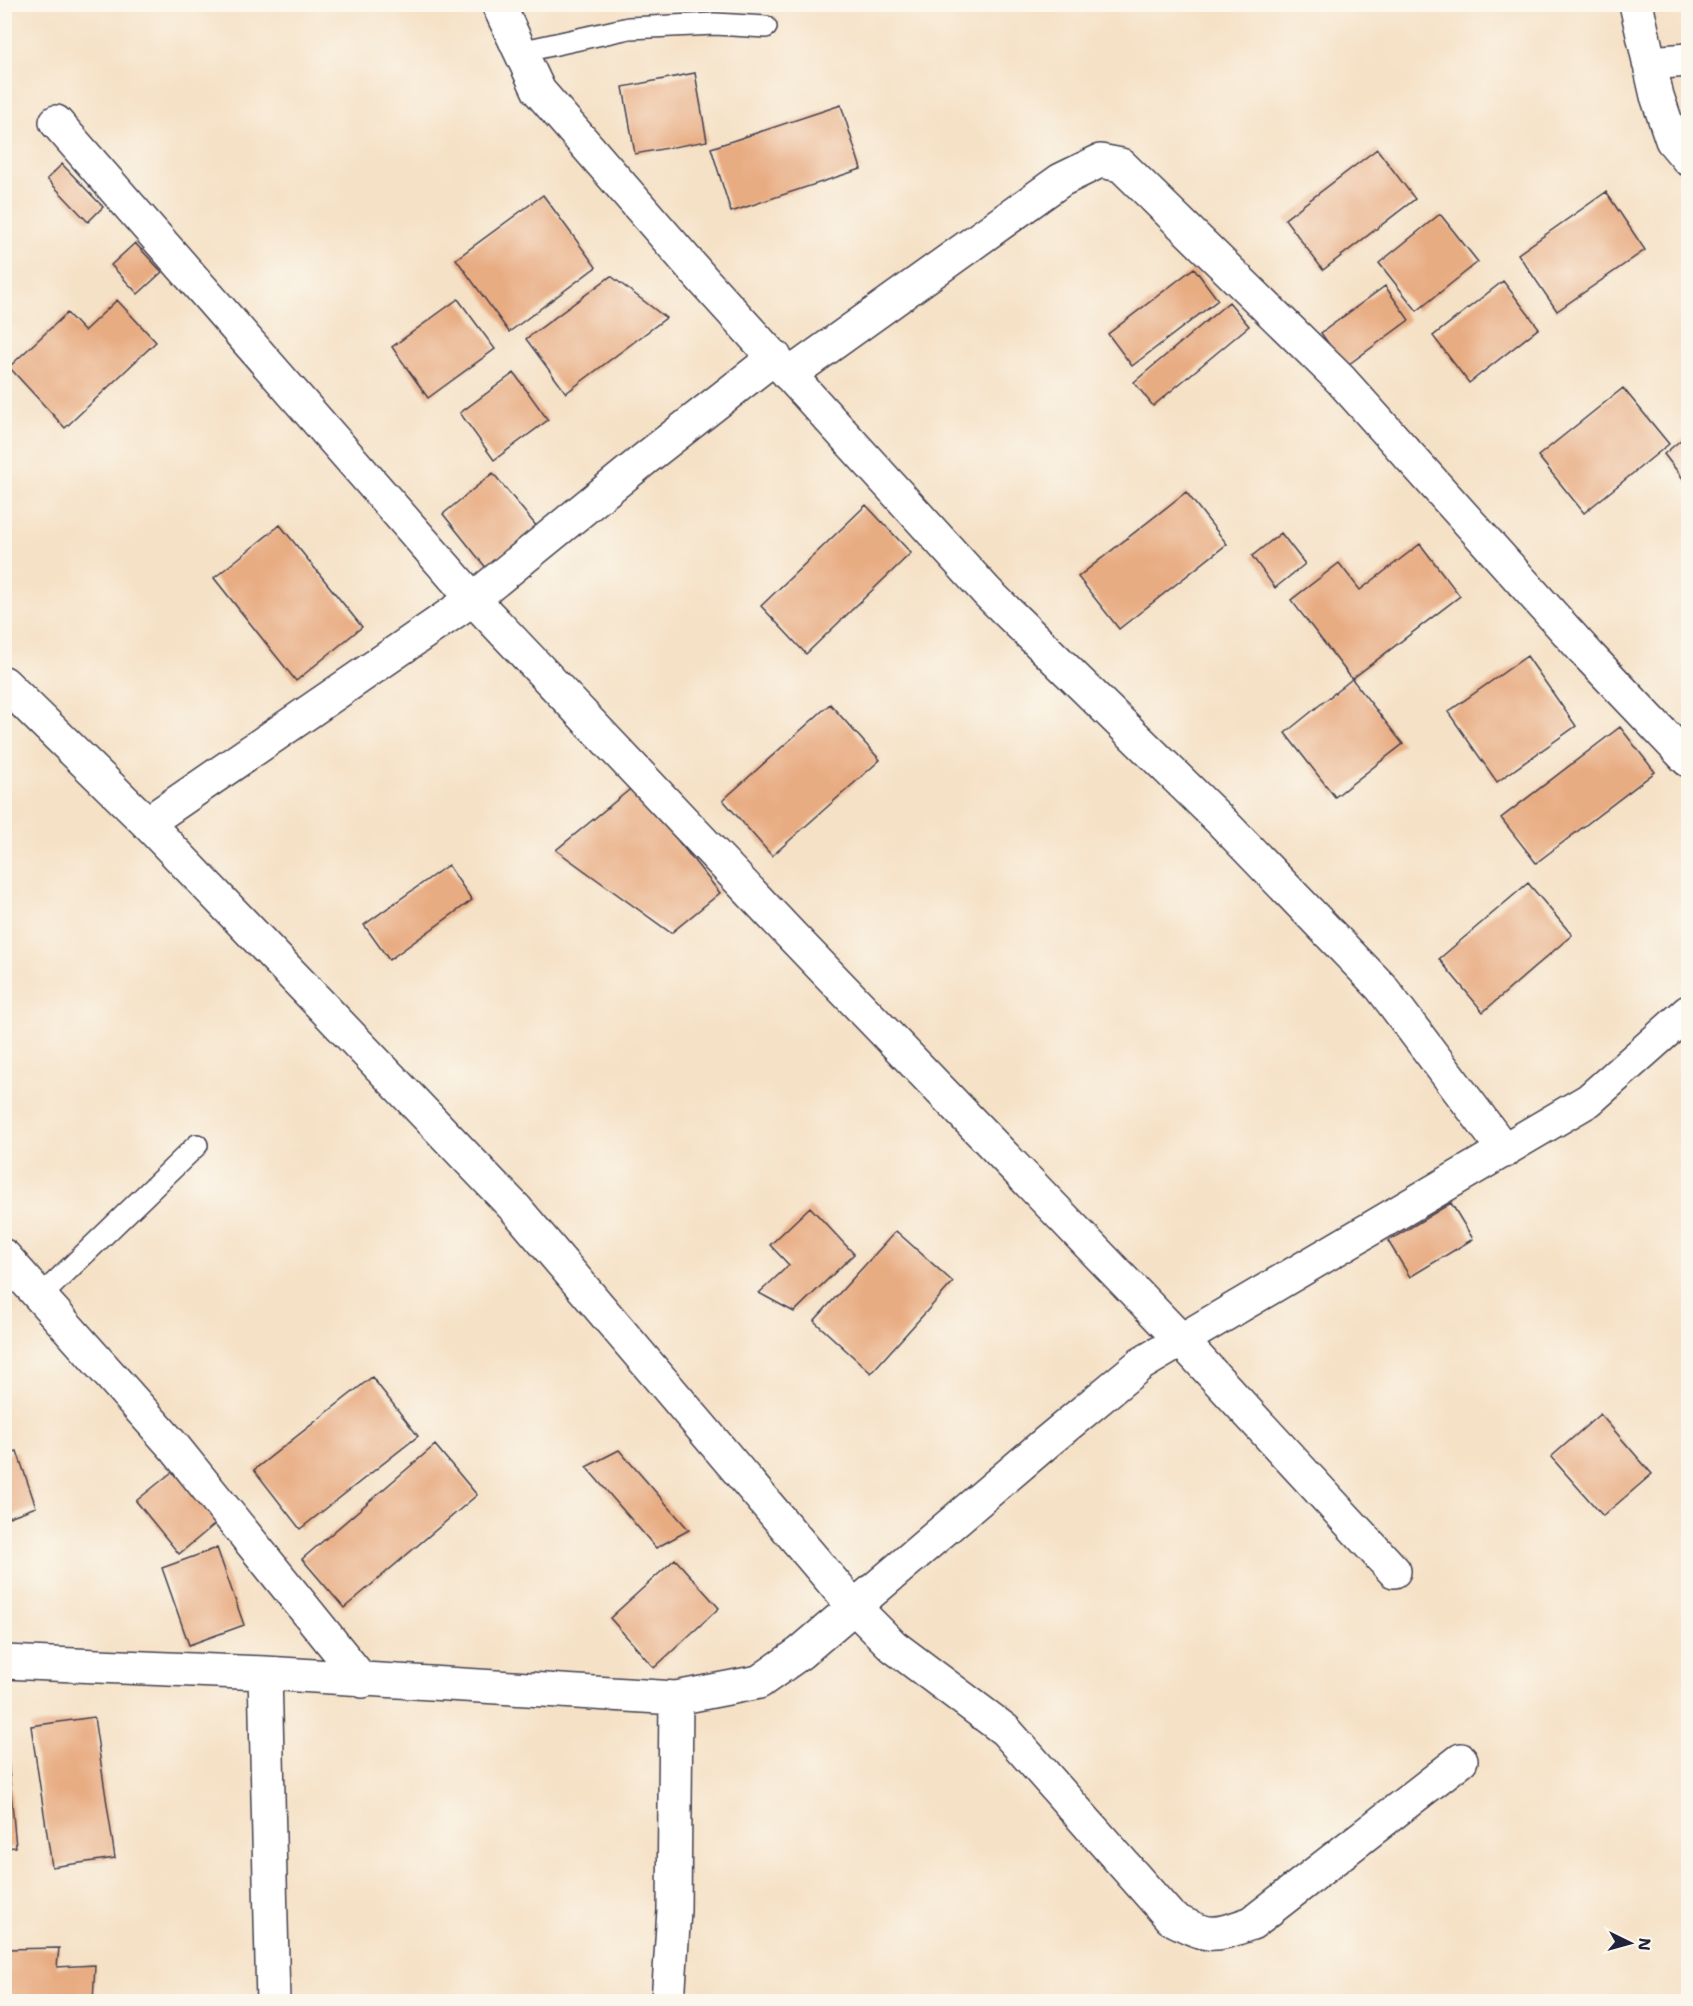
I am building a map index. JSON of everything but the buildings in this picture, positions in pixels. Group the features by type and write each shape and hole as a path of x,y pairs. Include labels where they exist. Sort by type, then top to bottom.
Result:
{"street":[{"path":"498,4 539,91 705,282 987,592 1223,824 1381,987 1505,1151"},
{"path":"1636,4 1657,96 1672,140 1689,159"},
{"path":"1650,63 1689,60"},
{"path":"56,122 473,599 783,928 1180,1340 1394,1571"},
{"path":"147,823 473,599 646,458 1061,180 1100,161 1122,165 1340,379 1590,657 1689,760"},
{"path":"9,696 147,823 516,1209 854,1607 893,1646 1005,1730 1172,1918 1194,1930 1211,1935 1252,1923 1461,1760"},
{"path":"4,1662 265,1673 363,1681 676,1698 759,1682 800,1653 1047,1441 1141,1364 1590,1100 1689,1012"},
{"path":"4,1257 175,1448 363,1681"},
{"path":"265,1673 273,2001"},
{"path":"668,2001 674,1911 676,1698"}],"lane":[{"path":"520,52 629,28 715,24 766,27"},
{"path":"40,1297 196,1145"}]}
